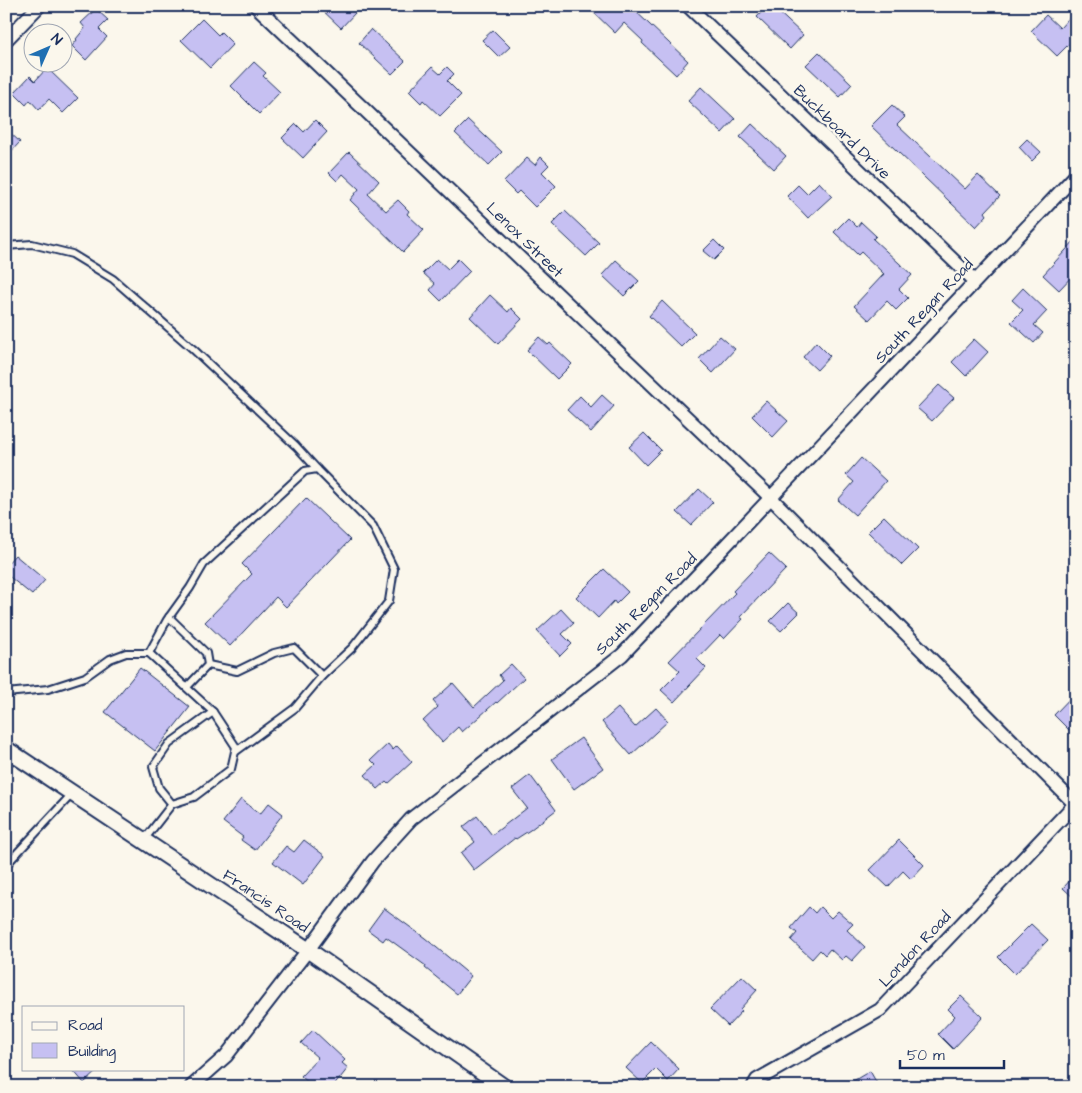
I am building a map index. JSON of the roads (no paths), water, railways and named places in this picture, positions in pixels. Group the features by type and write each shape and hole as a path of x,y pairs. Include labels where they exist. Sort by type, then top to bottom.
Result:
{"street":[{"path":"6,40 39,6"},
{"name":"Lenox Street","path":"256,6 772,498 1075,804"},
{"name":"Buckboard Drive","path":"688,6 974,281"},
{"name":"South Regan Road","path":"191,1087 226,1056 308,950 373,861 411,820 622,655 1076,175"},
{"name":"Francis Road","path":"6,749 308,950 504,1087"},
{"name":"London Road","path":"753,1087 757,1080 880,1010 1075,804"}],"lane":[{"path":"6,246 32,244 72,254 113,279 213,368 296,446 373,526 394,569 389,601 352,648 322,676 294,708 235,752"},
{"path":"149,653 169,617 190,588 204,564 306,471 317,469"},
{"path":"169,617 206,653 208,665"},
{"path":"208,665 237,671 274,653 294,648 322,676"},
{"path":"6,693 48,689 85,676 110,659 126,653 149,653 213,712 236,747 231,769 194,797 172,804 144,841"},
{"path":"187,687 208,665"},
{"path":"172,804 159,788 153,767 169,744 213,712"},
{"path":"6,865 72,794"}]}
